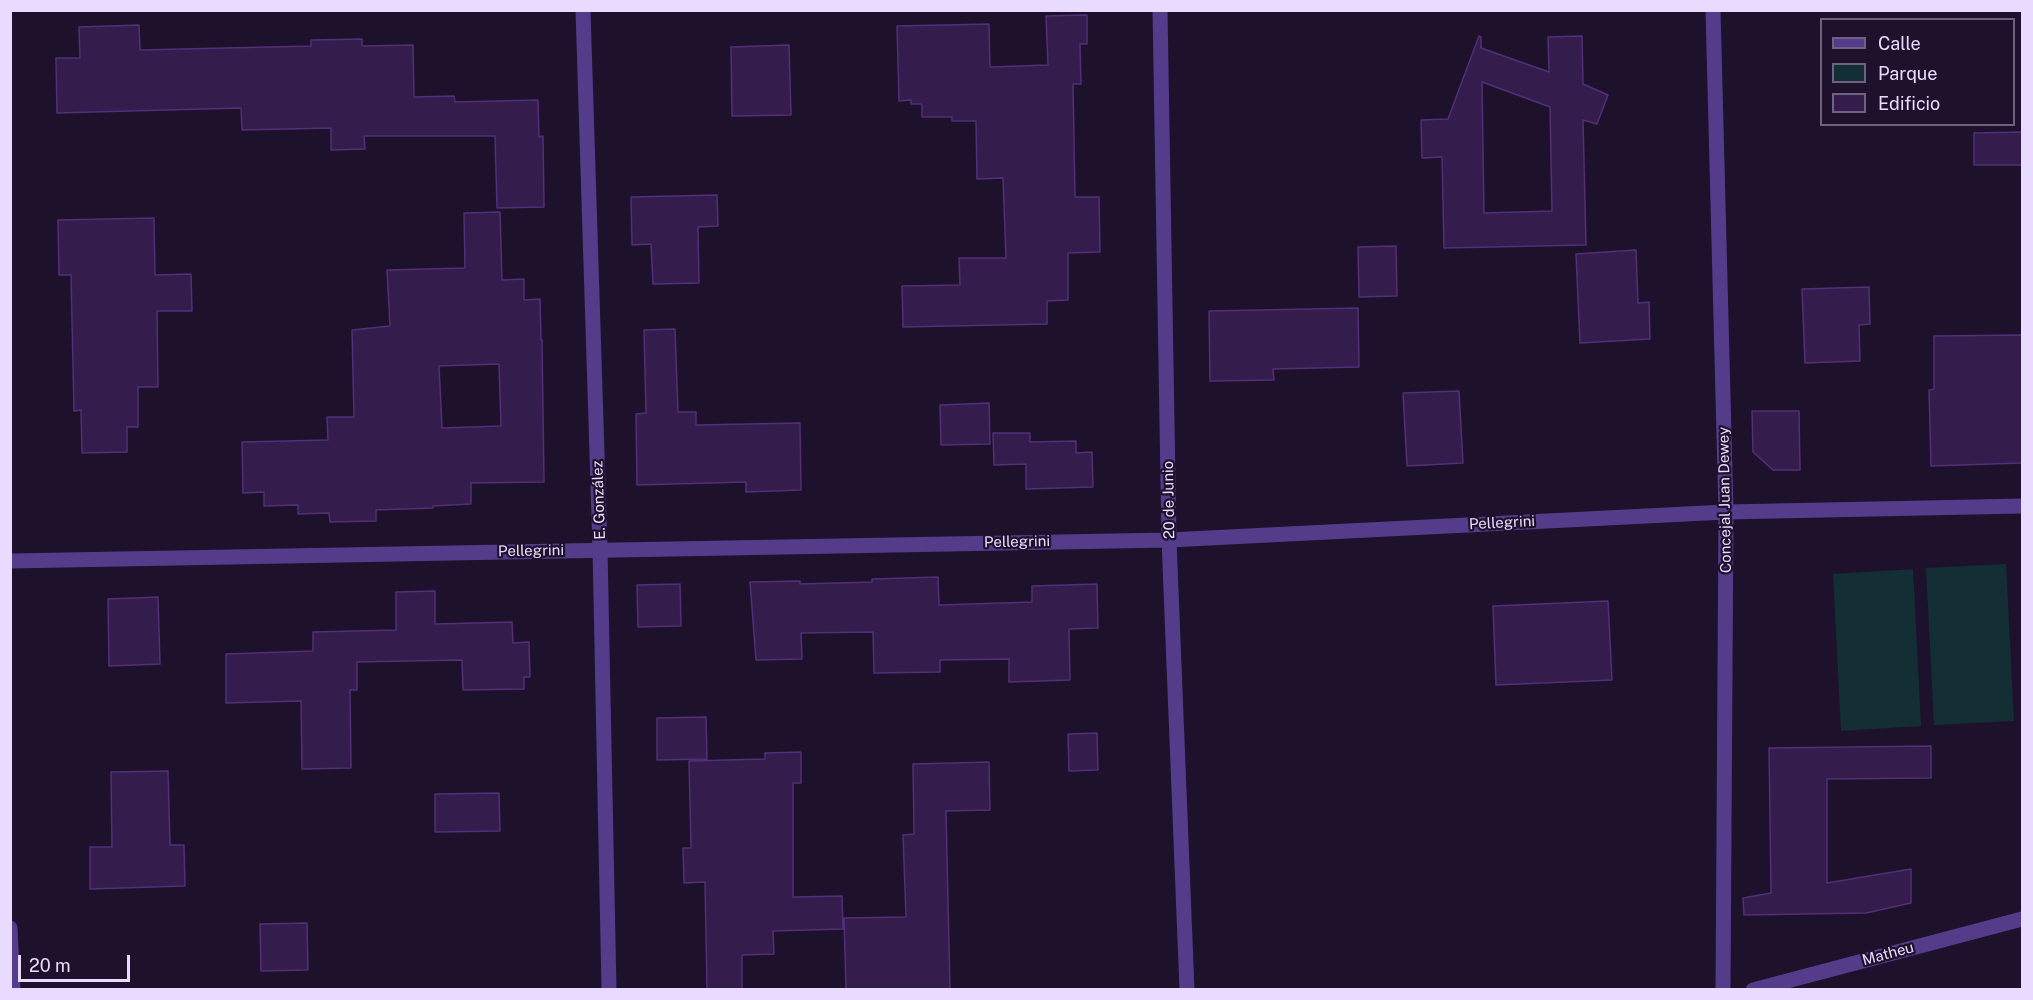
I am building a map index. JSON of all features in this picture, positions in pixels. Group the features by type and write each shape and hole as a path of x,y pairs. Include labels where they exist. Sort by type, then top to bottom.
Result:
{"street":[{"name":"E. González","path":"583,10 600,549 609,990"},
{"name":"20 de Junio","path":"1160,10 1169,540 1187,990"},
{"name":"Concejal Juan Dewey","path":"1713,10 1726,512 1723,990"},
{"name":"Pellegrini","path":"10,561 1169,540 1726,512 2022,506"},
{"name":"Matheu","path":"1753,990 2022,919"},
{"path":"10,928 13,990"}],"green space":[{"path":"2006,564 2014,721 1934,725 1926,568"},
{"path":"1913,569 1921,726 1841,731 1833,574"}],"building":[{"path":"1087,15 1087,44 1080,44 1081,84 1073,84 1075,197 1099,197 1100,252 1068,253 1068,300 1047,301 1047,324 903,327 902,286 960,285 959,258 1006,258 1003,178 977,179 976,121 952,121 952,117 922,117 922,104 911,104 911,100 899,101 897,26 989,24 990,67 1048,65 1046,16"},
{"path":"139,25 140,50 311,46 311,40 362,39 362,46 413,45 414,97 454,96 455,102 538,100 539,137 543,136 544,207 497,208 495,136 364,136 365,149 331,150 331,128 242,130 241,108 57,113 56,58 80,58 79,27"},
{"path":"1479,36 1481,37 1481,48 1549,72 1548,37 1582,36 1583,84 1608,95 1597,124 1583,120 1586,245 1444,248 1442,157 1422,158 1421,120 1448,119","holes":["1482,82 1550,107 1552,211 1484,213"]},
{"path":"789,45 791,115 732,116 731,47"},
{"path":"2022,132 2022,165 1974,165 1974,133"},
{"path":"717,195 718,226 698,227 699,283 653,284 651,244 632,245 631,197"},
{"path":"500,212 502,280 524,279 524,300 540,299 544,482 471,483 471,504 376,510 376,521 330,522 329,513 298,514 298,505 264,506 264,492 243,493 242,442 328,440 327,417 354,417 352,330 390,326 387,270 465,268 464,213","holes":["499,364 501,426 442,428 439,366"]},
{"path":"154,218 155,275 191,274 192,311 157,311 158,387 138,387 138,427 127,427 127,452 82,453 81,410 74,411 71,275 59,275 58,220"},
{"path":"1396,246 1397,296 1359,297 1358,247"},
{"path":"1636,250 1638,303 1649,302 1650,339 1580,343 1576,254"},
{"path":"1869,287 1870,324 1859,325 1860,361 1805,363 1802,289"},
{"path":"1358,308 1359,367 1273,369 1274,380 1210,381 1209,311"},
{"path":"675,329 678,412 696,412 696,425 800,423 801,490 746,492 746,482 637,485 636,414 646,413 644,330"},
{"path":"2022,335 2022,463 1931,466 1929,390 1934,389 1934,336"},
{"path":"1459,391 1463,463 1407,466 1403,393"},
{"path":"989,403 990,444 941,445 940,405"},
{"path":"1752,411 1799,411 1800,470 1773,470 1753,452"},
{"path":"993,433 1030,433 1030,442 1076,441 1076,453 1092,452 1093,487 1026,489 1026,464 994,465"},
{"path":"938,577 939,605 1032,602 1032,586 1097,584 1098,628 1069,629 1070,680 1009,682 1009,659 940,660 940,672 874,673 873,632 801,633 802,659 756,660 750,582 800,581 800,584"},
{"path":"680,584 681,626 638,627 637,585"},
{"path":"435,591 435,624 512,622 513,643 529,642 530,677 524,677 524,689 463,690 462,660 357,662 357,690 350,690 351,768 302,769 301,701 226,703 226,654 313,651 313,632 396,630 396,592"},
{"path":"158,597 160,664 109,666 108,599"},
{"path":"1608,601 1612,680 1496,685 1493,606"},
{"path":"706,717 707,759 657,760 657,718"},
{"path":"1097,733 1098,770 1069,771 1068,734"},
{"path":"1931,746 1931,778 1827,779 1827,883 1911,869 1911,903 1866,913 1744,915 1743,898 1771,893 1769,748"},
{"path":"801,752 801,783 793,783 793,897 842,896 843,929 773,931 774,954 742,955 742,990 707,990 705,882 684,883 683,848 691,848 689,761 765,759 765,753"},
{"path":"989,762 990,810 946,811 950,990 846,990 844,918 906,917 903,835 914,834 913,764"},
{"path":"168,771 170,845 184,845 185,886 90,889 90,847 112,847 111,772"},
{"path":"499,793 500,831 435,832 435,794"},
{"path":"307,923 308,970 261,971 260,924"}]}
